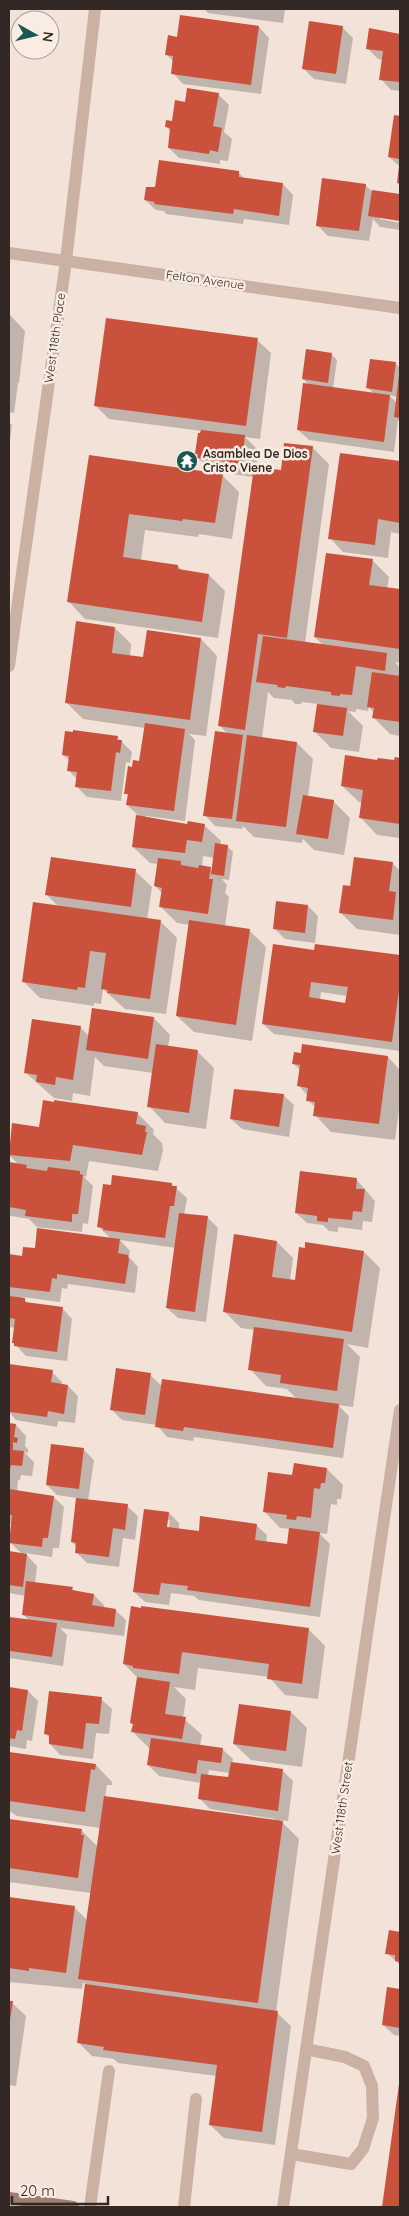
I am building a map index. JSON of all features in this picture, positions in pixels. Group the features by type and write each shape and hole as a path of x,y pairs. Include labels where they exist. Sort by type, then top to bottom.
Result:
{"main road":[{"path":"9,2198 73,2207"}],"street":[{"name":"West 118th Place","path":"9,666 66,261 95,9"},
{"name":"Felton Avenue","path":"9,253 400,308"},
{"name":"West 118th Street","path":"284,2207 400,1410"},
{"path":"291,2154 351,2164 363,2149 372,2118 372,2086 364,2066 345,2057 306,2049"},
{"path":"90,2207 109,2071"},
{"path":"184,2207 196,2099"}],"building":[{"path":"180,15 259,26 251,85 171,74 173,56 165,55 168,35 177,37"},
{"path":"309,21 343,26 336,74 302,69"},
{"path":"369,28 400,34 400,82 379,80 383,51 366,49"},
{"path":"187,88 219,93 213,126 222,128 218,152 210,150 209,154 168,148 170,128 165,127 166,120 172,121 175,100 185,102"},
{"path":"394,115 400,116 400,159 388,157"},
{"path":"159,160 239,171 239,177 283,183 279,216 234,209 233,214 154,204 155,202 144,200 146,187 155,187"},
{"path":"400,167 400,184 397,183"},
{"path":"322,178 366,184 359,231 316,226"},
{"path":"372,190 400,194 400,221 368,216"},
{"path":"106,318 258,338 246,426 94,406"},
{"path":"306,349 332,353 328,383 302,379"},
{"path":"370,359 396,362 392,392 366,388"},
{"path":"400,375 400,418 394,417"},
{"path":"303,383 390,395 384,442 297,430"},
{"path":"201,430 245,435 242,464 197,458 198,454 195,454 198,433"},
{"path":"284,443 313,446 287,638 258,634 245,730 218,726 254,467 281,470"},
{"path":"340,453 400,461 400,523 378,519 375,545 328,539"},
{"path":"89,455 223,474 215,523 129,514 123,557 178,565 178,569 209,574 202,622 67,602"},
{"path":"326,553 373,559 369,585 400,589 400,649 314,637"},
{"path":"76,621 115,627 112,653 143,657 147,630 201,638 190,720 65,703"},
{"path":"263,636 387,653 385,671 356,666 352,695 331,695 331,692 286,686 285,688 277,687 278,685 256,682"},
{"path":"372,672 400,676 400,722 372,718 374,708 367,707"},
{"path":"317,704 347,708 343,736 313,732"},
{"path":"145,723 185,729 174,811 126,805 128,794 124,794 128,766 132,767 133,760 139,761"},
{"path":"73,730 118,736 117,740 122,740 120,753 116,752 111,791 75,787 77,772 67,771 69,756 62,755 65,731 73,732"},
{"path":"215,731 243,735 232,819 203,816"},
{"path":"247,735 297,742 286,827 236,821"},
{"path":"345,755 377,760 378,758 394,760 395,757 400,758 400,824 359,818 363,790 341,786"},
{"path":"303,795 334,800 328,839 296,834"},
{"path":"136,815 187,824 188,821 205,824 202,842 187,840 185,853 132,847"},
{"path":"215,843 228,845 224,876 211,874"},
{"path":"51,857 136,869 131,907 45,895"},
{"path":"354,857 393,862 389,891 396,892 393,920 339,913 343,885 350,886"},
{"path":"158,858 181,861 181,865 198,868 199,865 211,867 209,879 213,879 208,914 159,907 162,888 154,886"},
{"path":"276,901 308,905 305,933 273,929"},
{"path":"33,902 161,920 150,999 107,993 108,990 101,989 106,953 90,951 85,988 78,987 77,990 22,982"},
{"path":"189,920 250,929 236,1025 176,1016"},
{"path":"273,944 314,950 315,944 400,955 400,983 392,1042 262,1024","holes":["311,982 348,987 345,1003 309,997"]},
{"path":"92,1008 154,1017 148,1059 86,1050"},
{"path":"32,1019 81,1026 73,1080 56,1077 55,1085 36,1082 37,1075 24,1073"},
{"path":"156,1044 198,1050 189,1113 147,1107"},
{"path":"302,1044 388,1056 379,1124 313,1116 315,1102 306,1101 308,1088 297,1086 300,1065 292,1064 294,1052 301,1053"},
{"path":"234,1089 284,1094 279,1127 230,1119"},
{"path":"43,1100 138,1112 136,1124 146,1126 145,1132 147,1132 142,1155 73,1145 70,1161 9,1155 12,1123 39,1127"},
{"path":"9,1162 27,1165 26,1168 47,1171 48,1167 80,1171 80,1174 83,1175 78,1214 72,1214 72,1222 25,1216 26,1210 9,1207"},
{"path":"300,1171 357,1178 356,1189 365,1189 362,1212 353,1211 352,1220 328,1218 328,1222 317,1221 317,1216 295,1213"},
{"path":"112,1175 172,1183 172,1186 177,1186 174,1206 170,1206 165,1238 103,1230 103,1228 97,1227 103,1184 111,1185"},
{"path":"179,1213 208,1216 195,1312 166,1308"},
{"path":"37,1228 120,1239 118,1253 128,1255 129,1260 125,1284 57,1274 57,1279 52,1278 50,1292 9,1287 9,1254 22,1256 23,1247 35,1248"},
{"path":"234,1234 277,1241 272,1277 295,1280 299,1247 305,1248 305,1242 364,1251 352,1332 223,1312"},
{"path":"9,1296 25,1298 25,1302 63,1307 57,1352 14,1346 14,1343 12,1343 15,1319 9,1318"},
{"path":"254,1327 344,1339 337,1391 280,1383 281,1375 248,1370"},
{"path":"9,1364 53,1370 51,1382 68,1385 64,1414 48,1411 47,1417 10,1412"},
{"path":"116,1368 151,1373 145,1415 110,1410"},
{"path":"162,1379 339,1404 333,1448 184,1427 183,1431 155,1427"},
{"path":"9,1423 16,1424 14,1437 18,1438 17,1443 13,1442 13,1450 24,1451 22,1466 11,1465 10,1470"},
{"path":"51,1444 84,1448 79,1489 46,1485"},
{"path":"294,1463 327,1468 325,1483 321,1483 320,1489 314,1488 311,1518 297,1516 296,1520 286,1519 287,1515 263,1512 268,1472 292,1475"},
{"path":"9,1489 54,1496 48,1538 43,1538 42,1547 9,1543 12,1515 9,1515"},
{"path":"76,1498 128,1504 125,1530 113,1528 109,1557 75,1553 76,1543 71,1542"},
{"path":"144,1509 169,1512 167,1527 199,1531 200,1516 257,1524 255,1540 287,1544 289,1528 320,1532 310,1607 187,1590 188,1586 161,1583 159,1595 133,1592"},
{"path":"9,1551 27,1554 23,1587 9,1585"},
{"path":"26,1581 73,1587 72,1590 94,1594 92,1605 116,1609 114,1627 22,1615"},
{"path":"131,1606 309,1628 302,1684 267,1679 269,1664 182,1652 179,1674 133,1668 133,1666 123,1664"},
{"path":"9,1617 57,1623 52,1657 10,1651"},
{"path":"137,1677 170,1682 165,1714 186,1717 182,1739 131,1732 133,1724 130,1723"},
{"path":"9,1687 28,1690 22,1731 17,1730 15,1739 9,1738"},
{"path":"49,1691 102,1697 99,1724 86,1723 83,1749 49,1744 49,1735 44,1734"},
{"path":"239,1704 291,1711 286,1751 233,1744"},
{"path":"151,1738 223,1748 221,1763 198,1760 196,1774 147,1765"},
{"path":"9,1752 96,1764 95,1770 91,1769 85,1812 9,1801"},
{"path":"231,1762 283,1769 278,1811 198,1799 201,1774 228,1777"},
{"path":"104,1796 283,1821 258,2003 78,1979"},
{"path":"9,1819 82,1829 81,1835 84,1835 78,1878 9,1868"},
{"path":"9,1897 75,1906 66,1973 29,1968 29,1971 9,1968"},
{"path":"389,1930 400,1932 400,1962 395,1961 395,1955 385,1954"},
{"path":"85,1984 278,2011 262,2132 209,2125 217,2065 103,2050 104,2047 77,2043"},
{"path":"387,1987 400,1989 400,2028 382,2025"},
{"path":"9,2001 13,2001 10,2020 9,2020"},
{"path":"399,2084 400,2207 382,2207"}],"place":[{"name":"Asamblea De Dios Cristo Viene","path":"187,461"}]}
